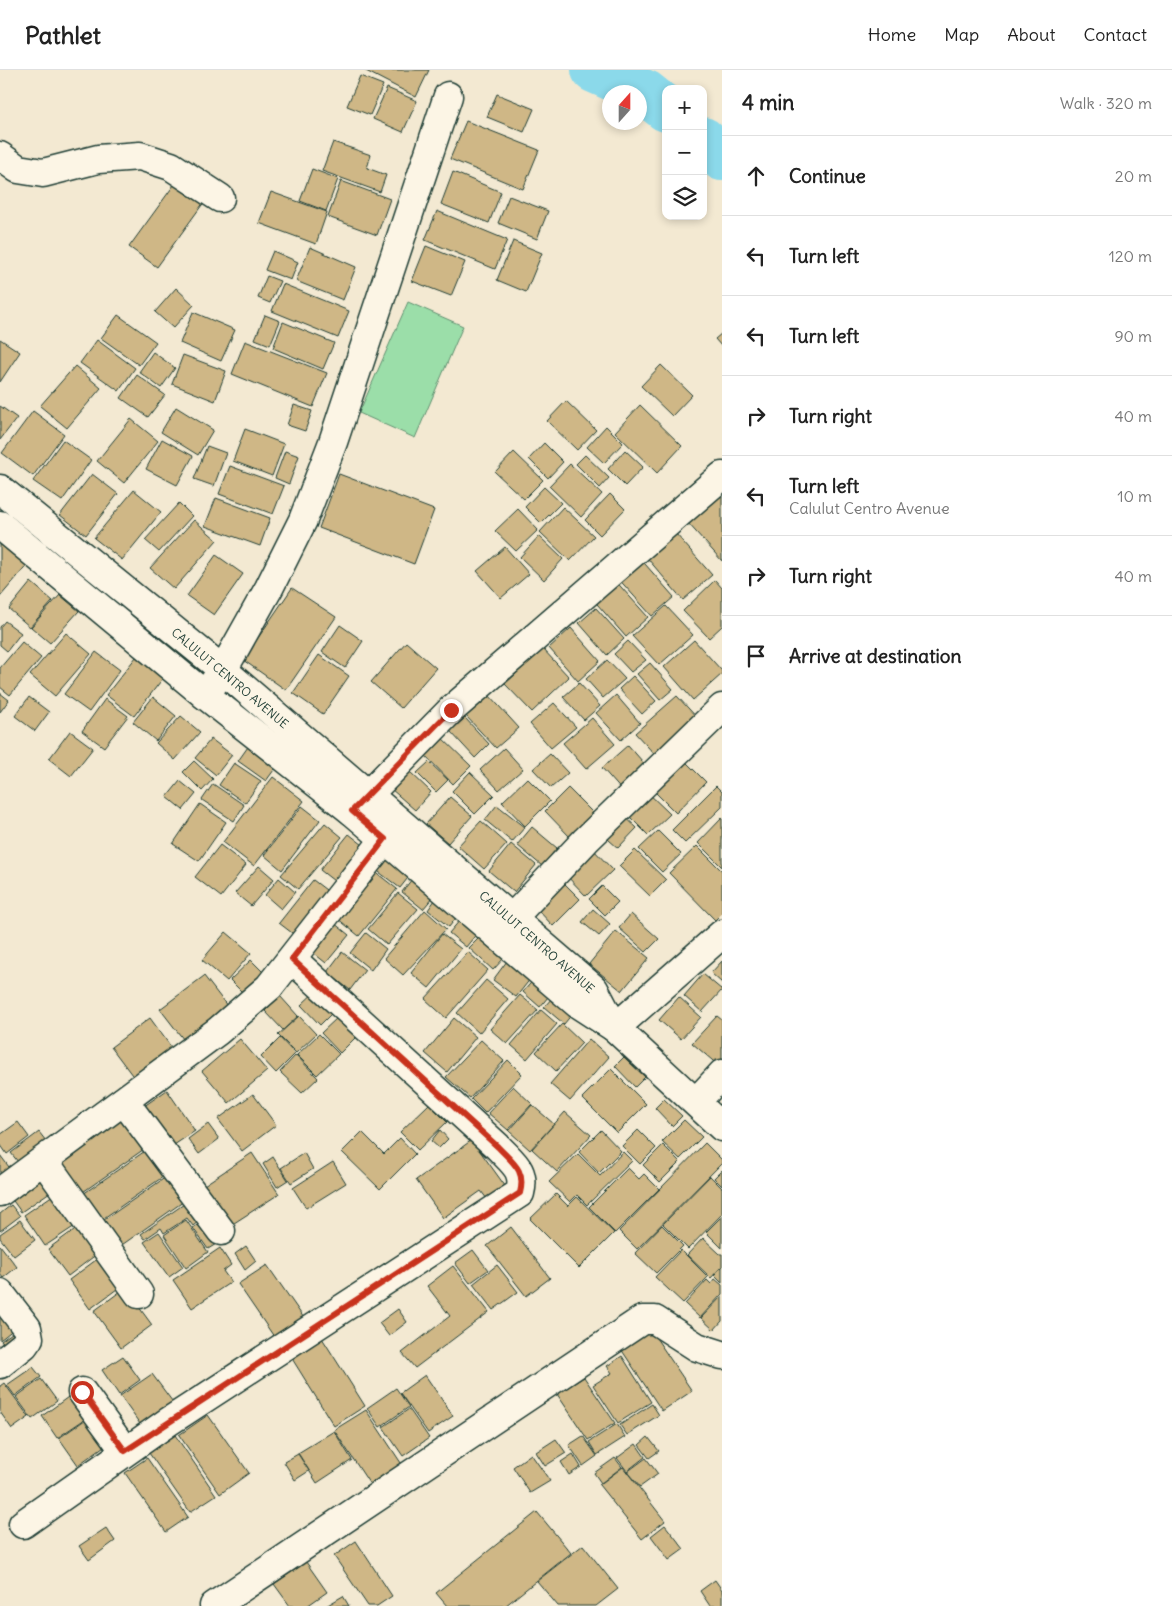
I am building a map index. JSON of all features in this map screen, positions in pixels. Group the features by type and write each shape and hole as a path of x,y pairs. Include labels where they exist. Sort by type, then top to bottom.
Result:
{"street":[{"path":"205,695 222,670 269,588 303,520 333,442 448,96"},
{"path":"0,156 18,169 43,173 98,159 140,156 171,166 220,198"},
{"path":"360,802 451,710 722,476"},
{"name":"CALULUT CENTRO AVENUE","path":"0,489 222,670 360,802 503,926"},
{"name":"CALULUT CENTRO AVENUE","path":"0,525 205,695 360,802 385,839 503,926 594,989 615,1028 722,1128"},
{"path":"119,622 138,600"},
{"path":"503,926 722,708"},
{"path":"0,1192 218,1031 269,987 385,839"},
{"path":"615,1028 722,934"},
{"path":"23,1524 125,1451 520,1193 523,1181 519,1169 498,1147 292,959"},
{"path":"696,1102 722,1074"},
{"path":"124,1101 221,1230"},
{"path":"44,1161 139,1294"},
{"path":"0,1293 27,1328 29,1338 24,1345 0,1364"},
{"path":"214,1606 642,1320 655,1320 697,1347 722,1355"},
{"path":"82,1392 125,1451"}],"green space":[{"path":"408,302 463,326 415,438 359,413"}],"building":[{"path":"364,70 429,70 416,97"},
{"path":"360,76 383,85 370,115 347,106"},
{"path":"387,88 417,101 403,132 373,119"},
{"path":"497,94 534,109 524,132 487,117"},
{"path":"466,121 539,150 523,189 450,159"},
{"path":"333,142 371,155 367,168 386,175 380,192 322,171"},
{"path":"312,169 338,179 326,211 300,201"},
{"path":"453,172 501,192 489,223 441,204"},
{"path":"179,178 207,198 157,267 129,247"},
{"path":"341,181 390,199 377,235 328,217"},
{"path":"271,192 327,212 316,244 259,223"},
{"path":"509,196 548,211 537,239 498,223"},
{"path":"437,211 507,240 495,269 425,240"},
{"path":"513,241 542,253 526,292 497,280"},
{"path":"426,246 465,262 451,296 412,281"},
{"path":"310,247 356,267 343,300 296,281"},
{"path":"273,251 298,262 291,280 265,270"},
{"path":"267,276 280,281 270,303 258,298"},
{"path":"283,284 349,311 338,338 272,311"},
{"path":"176,288 194,305 173,328 155,312"},
{"path":"193,312 235,330 221,361 180,343"},
{"path":"118,315 156,342 139,365 101,338"},
{"path":"265,315 280,321 270,345 255,339"},
{"path":"283,322 334,343 323,369 273,348"},
{"path":"722,333 722,347 715,339"},
{"path":"0,339 20,352 0,382"},
{"path":"97,340 135,368 119,391 80,363"},
{"path":"245,341 327,373 313,407 232,374"},
{"path":"153,352 175,368 161,388 139,372"},
{"path":"183,355 226,371 215,401 172,384"},
{"path":"661,365 692,395 672,416 641,386"},
{"path":"75,366 101,388 67,428 40,406"},
{"path":"137,375 165,395 148,417 121,398"},
{"path":"566,401 596,430 577,450 547,421"},
{"path":"294,405 312,411 305,431 287,425"},
{"path":"640,405 682,446 657,473 615,432"},
{"path":"0,406 17,418 0,440"},
{"path":"176,407 213,430 198,455 161,432"},
{"path":"33,411 64,434 33,476 2,453"},
{"path":"131,419 158,441 124,483 97,461"},
{"path":"606,426 623,443 604,463 587,447"},
{"path":"245,429 284,444 272,476 233,461"},
{"path":"162,439 193,456 177,485 146,469"},
{"path":"63,440 91,460 62,501 33,481"},
{"path":"544,443 563,462 548,478 529,459"},
{"path":"207,446 226,453 214,486 194,479"},
{"path":"625,450 643,467 625,486 608,469"},
{"path":"285,451 299,456 289,484 275,478"},
{"path":"514,452 543,480 524,499 495,472"},
{"path":"585,455 609,478 600,488 576,464"},
{"path":"570,464 602,494 581,517 549,486"},
{"path":"230,466 284,486 273,514 219,494"},
{"path":"92,474 118,494 86,535 60,515"},
{"path":"339,474 434,510 414,564 319,528"},
{"path":"544,487 561,503 541,523 525,507"},
{"path":"134,490 161,512 122,560 94,538"},
{"path":"722,490 722,561 687,522"},
{"path":"610,494 625,509 600,535 585,520"},
{"path":"216,498 270,518 260,546 205,526"},
{"path":"179,503 192,516 159,552 145,540"},
{"path":"563,507 594,536 570,561 540,532"},
{"path":"518,509 538,530 516,551 495,531"},
{"path":"194,520 217,540 174,589 150,568"},
{"path":"676,534 712,575 683,600 648,559"},
{"path":"539,536 563,559 544,580 520,557"},
{"path":"0,538 29,563 0,597"},
{"path":"505,547 529,574 501,598 477,571"},
{"path":"216,555 243,574 214,615 187,596"},
{"path":"638,556 674,597 652,616 615,575"},
{"path":"612,577 648,617 626,637 590,596"},
{"path":"715,580 722,588 722,626 709,638 683,611"},
{"path":"31,582 53,601 30,627 9,609"},
{"path":"292,588 336,617 286,690 243,660"},
{"path":"60,595 79,611 50,643 31,627"},
{"path":"666,606 693,635 659,665 632,636"},
{"path":"596,608 624,639 607,655 579,623"},
{"path":"5,621 21,633 7,651 0,645 0,627"},
{"path":"340,625 363,641 345,668 322,652"},
{"path":"571,628 600,661 578,681 549,648"},
{"path":"66,633 91,654 55,696 30,675"},
{"path":"694,640 722,671 722,674 693,700 664,667"},
{"path":"628,641 646,660 631,672 614,654"},
{"path":"22,642 41,658 10,695 0,687 0,668"},
{"path":"406,642 436,668 401,708 371,682"},
{"path":"543,649 569,677 532,712 505,684"},
{"path":"96,652 120,670 89,712 64,694"},
{"path":"140,652 167,673 134,716 106,695"},
{"path":"319,655 349,676 323,714 293,693"},
{"path":"607,660 625,679 603,698 586,679"},
{"path":"650,663 673,689 660,700 637,674"},
{"path":"633,676 656,701 642,714 619,689"},
{"path":"579,683 600,706 584,720 563,697"},
{"path":"0,693 9,700 0,712"},
{"path":"488,694 519,728 496,748 465,715"},
{"path":"616,695 640,723 621,740 596,713"},
{"path":"677,696 700,721 658,758 635,733"},
{"path":"29,697 49,712 35,731 15,716"},
{"path":"153,697 176,716 156,741 133,722"},
{"path":"105,699 128,716 104,747 82,731"},
{"path":"554,703 576,727 551,748 530,724"},
{"path":"181,716 200,732 175,760 156,743"},
{"path":"465,718 489,744 475,758 450,731"},
{"path":"592,718 615,744 586,769 563,743"},
{"path":"70,731 93,748 71,776 49,759"},
{"path":"438,734 471,766 453,784 421,751"},
{"path":"211,739 232,755 216,775 195,758"},
{"path":"250,744 279,763 266,781 238,761"},
{"path":"628,745 650,770 624,793 602,768"},
{"path":"504,748 523,769 499,790 480,770"},
{"path":"550,754 568,773 551,788 533,769"},
{"path":"680,756 706,782 676,813 650,787"},
{"path":"194,761 213,779 202,791 183,772"},
{"path":"429,762 448,780 436,792 417,773"},
{"path":"234,763 261,781 245,803 219,785"},
{"path":"408,770 431,792 415,810 391,789"},
{"path":"470,772 494,795 475,814 452,791"},
{"path":"273,777 304,801 254,866 223,842"},
{"path":"527,778 550,801 525,826 502,802"},
{"path":"180,781 196,794 183,810 167,797"},
{"path":"213,784 244,805 234,821 202,800"},
{"path":"716,786 722,792 722,807 685,843 672,830"},
{"path":"568,788 595,815 571,838 545,811"},
{"path":"644,789 670,814 648,835 623,810"},
{"path":"450,797 472,816 448,843 426,824"},
{"path":"200,804 226,822 199,861 173,844"},
{"path":"497,805 525,827 512,842 485,820"},
{"path":"302,806 320,820 282,870 264,855"},
{"path":"620,812 637,828 618,848 600,832"},
{"path":"722,818 722,867 698,843"},
{"path":"481,821 507,844 484,869 458,846"},
{"path":"325,823 342,837 298,889 281,875"},
{"path":"532,827 557,848 542,866 517,845"},
{"path":"658,831 681,854 662,872 639,849"},
{"path":"349,834 372,852 343,888 320,870"},
{"path":"511,844 536,865 514,892 489,871"},
{"path":"220,845 246,865 221,897 195,877"},
{"path":"590,846 613,870 586,896 563,872"},
{"path":"697,846 722,871 722,913 715,920 669,873"},
{"path":"635,850 666,880 650,896 619,866"},
{"path":"386,855 411,874 400,888 375,869"},
{"path":"259,866 274,879 251,906 235,893"},
{"path":"374,871 397,889 359,936 337,918"},
{"path":"279,878 295,892 281,909 265,895"},
{"path":"412,879 434,896 423,909 402,892"},
{"path":"313,880 330,893 296,936 279,923"},
{"path":"564,883 580,899 553,926 537,909"},
{"path":"602,886 618,902 605,915 589,899"},
{"path":"398,893 418,909 387,945 368,929"},
{"path":"435,900 456,918 449,927 428,910"},
{"path":"593,909 610,924 599,936 582,922"},
{"path":"425,910 446,929 403,975 384,958"},
{"path":"631,914 659,939 646,952 619,928"},
{"path":"329,919 349,935 326,963 306,947"},
{"path":"461,919 478,932 466,947 449,933"},
{"path":"616,931 649,958 622,991 589,964"},
{"path":"226,932 251,953 227,981 202,960"},
{"path":"366,933 386,949 371,970 350,953"},
{"path":"442,934 461,949 429,988 411,973"},
{"path":"481,936 505,957 493,970 469,948"},
{"path":"342,952 365,970 350,990 327,972"},
{"path":"468,952 488,970 446,1018 425,999"},
{"path":"251,960 268,977 247,997 230,980"},
{"path":"507,961 531,978 516,997 493,980"},
{"path":"722,961 722,983 711,973"},
{"path":"703,974 722,990 702,1012 684,996"},
{"path":"204,976 231,1011 187,1044 160,1009"},
{"path":"535,978 552,992 540,1007 523,992"},
{"path":"486,980 508,999 479,1033 457,1013"},
{"path":"318,989 337,1008 320,1025 301,1005"},
{"path":"520,995 538,1010 507,1044 490,1029"},
{"path":"280,996 298,1016 283,1030 265,1011"},
{"path":"553,997 573,1013 564,1024 544,1007"},
{"path":"679,997 701,1017 681,1039 659,1020"},
{"path":"541,1010 557,1024 527,1059 511,1045"},
{"path":"299,1016 316,1034 296,1053 278,1035"},
{"path":"717,1016 722,1020 722,1063 719,1066 692,1043"},
{"path":"338,1017 357,1036 340,1053 321,1033"},
{"path":"150,1018 174,1051 135,1079 111,1047"},
{"path":"454,1018 476,1037 447,1072 425,1053"},
{"path":"562,1024 582,1043 556,1071 536,1052"},
{"path":"319,1034 339,1054 317,1075 297,1055"},
{"path":"280,1038 295,1054 276,1073 261,1057"},
{"path":"240,1039 267,1071 229,1103 202,1071"},
{"path":"589,1039 609,1057 570,1101 550,1084"},
{"path":"481,1040 504,1061 470,1098 446,1077"},
{"path":"296,1055 318,1078 302,1093 280,1072"},
{"path":"624,1057 645,1077 635,1087 615,1066"},
{"path":"508,1060 522,1074 485,1113 471,1099"},
{"path":"611,1069 646,1104 617,1133 582,1098"},
{"path":"513,1086 532,1104 508,1130 488,1113"},
{"path":"167,1090 195,1131 168,1149 140,1109"},
{"path":"253,1094 276,1125 242,1151 218,1119"},
{"path":"664,1099 682,1116 672,1126 655,1108"},
{"path":"429,1104 447,1122 418,1150 400,1132"},
{"path":"532,1105 554,1124 530,1150 509,1131"},
{"path":"565,1112 591,1135 557,1172 532,1149"},
{"path":"126,1117 147,1147 80,1194 59,1164"},
{"path":"684,1120 702,1137 680,1159 662,1142"},
{"path":"18,1122 29,1137 7,1154 0,1144 0,1135"},
{"path":"208,1124 219,1139 199,1154 188,1139"},
{"path":"440,1130 448,1139 439,1148 431,1141"},
{"path":"601,1130 621,1151 599,1173 579,1152"},
{"path":"638,1130 656,1148 640,1164 622,1146"},
{"path":"39,1132 53,1150 26,1172 11,1153"},
{"path":"362,1132 384,1154 400,1138 415,1154 380,1189 342,1152"},
{"path":"472,1140 508,1190 490,1203 481,1191 443,1218 416,1180"},
{"path":"705,1143 722,1160 722,1163 637,1249 619,1231"},
{"path":"663,1145 680,1162 660,1182 643,1165"},
{"path":"148,1149 167,1174 101,1220 83,1194"},
{"path":"623,1152 632,1161 587,1205 577,1195 570,1202 549,1182 578,1154 600,1176"},
{"path":"252,1153 279,1194 231,1225 204,1185"},
{"path":"304,1153 313,1169 291,1183 281,1168"},
{"path":"0,1155 12,1171 0,1180"},
{"path":"273,1157 288,1180 277,1187 263,1164"},
{"path":"333,1162 346,1183 306,1208 293,1188"},
{"path":"628,1168 639,1179 644,1174 659,1189 615,1233 589,1207"},
{"path":"722,1170 722,1186 714,1178"},
{"path":"169,1175 187,1199 119,1247 101,1222"},
{"path":"710,1176 722,1188 722,1214 688,1249 663,1224"},
{"path":"41,1178 50,1192 21,1212 11,1198"},
{"path":"556,1194 568,1206 577,1197 614,1233 579,1268 530,1219"},
{"path":"53,1195 75,1226 45,1246 24,1215"},
{"path":"187,1202 200,1220 193,1226 187,1218 164,1233 161,1228 145,1239 141,1234"},
{"path":"11,1205 20,1216 0,1231 0,1214"},
{"path":"722,1216 722,1248 706,1232"},
{"path":"20,1220 35,1240 14,1256 0,1238 0,1234"},
{"path":"186,1220 208,1252 186,1268 164,1235"},
{"path":"203,1221 218,1243 208,1249 193,1228"},
{"path":"662,1225 683,1246 656,1273 635,1253"},
{"path":"78,1227 97,1254 68,1276 48,1249"},
{"path":"511,1227 550,1278 526,1296 487,1246"},
{"path":"159,1232 183,1267 169,1277 144,1242"},
{"path":"703,1238 722,1254 722,1266 711,1278 687,1255"},
{"path":"0,1245 17,1267 3,1278 0,1274"},
{"path":"246,1246 256,1261 245,1270 235,1254"},
{"path":"220,1248 231,1265 223,1271 231,1282 192,1308 173,1280"},
{"path":"473,1250 488,1270 470,1283 455,1263"},
{"path":"681,1250 708,1277 683,1303 655,1277"},
{"path":"100,1257 121,1286 90,1309 69,1280"},
{"path":"267,1265 308,1324 279,1344 238,1284"},
{"path":"497,1265 518,1292 493,1310 473,1284"},
{"path":"453,1266 489,1312 415,1368 402,1353 450,1316 427,1286"},
{"path":"722,1267 722,1283 714,1275"},
{"path":"715,1279 722,1285 722,1294 700,1318 685,1304 707,1280 711,1284"},
{"path":"125,1288 152,1325 121,1348 94,1311"},
{"path":"722,1296 722,1321 714,1330 701,1318"},
{"path":"0,1302 19,1325 0,1340"},
{"path":"398,1309 407,1322 389,1336 379,1323"},
{"path":"650,1329 692,1391 662,1411 621,1349"},
{"path":"16,1330 22,1337 7,1349 1,1341"},
{"path":"322,1338 365,1406 334,1426 291,1357"},
{"path":"123,1356 140,1380 119,1395 102,1370"},
{"path":"622,1356 651,1402 618,1423 593,1385 612,1373 607,1366"},
{"path":"33,1367 41,1377 15,1396 7,1385"},
{"path":"152,1374 178,1409 145,1431 120,1396"},
{"path":"425,1375 453,1416 428,1433 400,1393"},
{"path":"584,1377 615,1423 588,1440 557,1394"},
{"path":"41,1379 57,1401 32,1419 16,1397"},
{"path":"4,1383 29,1417 12,1429 0,1412 0,1386"},
{"path":"396,1388 409,1407 380,1427 367,1408"},
{"path":"75,1392 91,1415 57,1438 42,1416"},
{"path":"652,1404 659,1415 627,1435 620,1425"},
{"path":"409,1409 429,1438 403,1456 383,1427"},
{"path":"366,1410 405,1469 373,1489 334,1430"},
{"path":"92,1415 111,1441 78,1465 59,1438"},
{"path":"208,1415 249,1473 220,1494 179,1435"},
{"path":"617,1424 625,1437 597,1455 589,1442"},
{"path":"334,1431 352,1460 317,1483 298,1453"},
{"path":"175,1435 216,1495 190,1512 149,1453"},
{"path":"583,1436 597,1456 583,1466 569,1445"},
{"path":"648,1437 659,1451 649,1458 639,1445"},
{"path":"556,1439 566,1453 545,1466 536,1452"},
{"path":"636,1444 645,1457 627,1471 617,1458"},
{"path":"298,1454 309,1471 295,1480 284,1462"},
{"path":"531,1454 550,1481 530,1493 513,1467"},
{"path":"573,1454 581,1467 569,1475 561,1462"},
{"path":"147,1458 188,1517 166,1532 125,1473"},
{"path":"615,1458 622,1467 601,1483 594,1473"},
{"path":"646,1458 658,1474 640,1487 627,1472"},
{"path":"623,1467 665,1521 642,1539 599,1485"},
{"path":"537,1512 571,1553 505,1606 447,1606 436,1593"},
{"path":"665,1525 684,1549 669,1560 651,1536"},
{"path":"106,1528 115,1541 89,1560 79,1546"},
{"path":"356,1541 392,1596 377,1606 368,1606 334,1556"},
{"path":"583,1545 618,1589 596,1606 558,1606 537,1581"},
{"path":"306,1562 327,1592 307,1606 290,1606 274,1584"},
{"path":"715,1580 722,1590 722,1606 710,1606 700,1591"},
{"path":"343,1596 349,1606 326,1606"}],"waterway":[{"path":"594,70 646,93 662,106"},
{"path":"707,144 722,158"}],"route":[{"path":"82,1392 125,1451 430,1249 520,1193 523,1181 519,1169 498,1147 292,959 385,839 352,811 451,710"}]}
